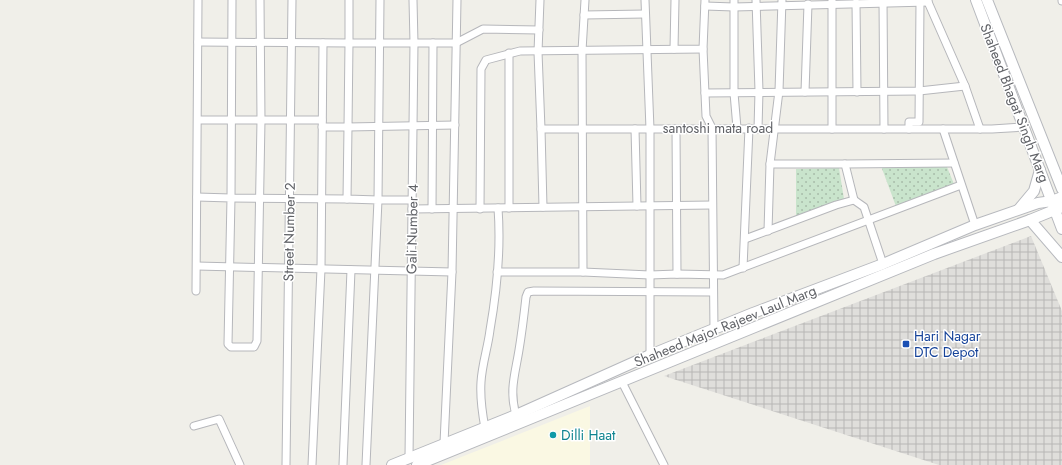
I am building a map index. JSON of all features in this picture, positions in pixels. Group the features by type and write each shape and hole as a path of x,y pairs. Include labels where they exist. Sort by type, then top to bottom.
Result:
{"street":[{"path":"196,291 198,197 198,0"},
{"path":"232,0 231,198 228,344 231,347 250,348 254,347 257,341 261,120 260,0"},
{"name":"Street Number 2","path":"286,465 292,0"},
{"path":"347,199 350,43 349,0"},
{"path":"366,465 376,270 380,126 380,0"},
{"name":"Gali Number 4","path":"409,458 414,43 412,0"},
{"path":"444,443 452,272 457,0"},
{"path":"540,0 538,52 543,208"},
{"path":"583,272 582,51 585,0"},
{"path":"645,0 650,129 650,355"},
{"path":"674,49 675,0"},
{"name":"Shaheed Bhagat Singh Marg","path":"976,0 1040,169 1056,206 1062,229"},
{"name":"Shaheed Bhagat Singh Marg","path":"987,0 1062,189"},
{"path":"882,1 884,129"},
{"path":"714,331 712,275 712,128 706,116 703,49 705,3 782,2 808,4 832,2 856,3 882,1 925,1"},
{"path":"925,1 965,86 980,129"},
{"path":"909,129 909,122 919,122 919,91 925,1"},
{"path":"768,232 770,164 776,128 779,91 782,2"},
{"path":"832,2 832,129"},
{"path":"734,3 734,93 736,128"},
{"path":"756,3 759,91 758,128"},
{"path":"856,3 857,92"},
{"path":"805,92 808,4"},
{"path":"584,14 645,14"},
{"path":"198,42 456,43 462,41 474,32 483,29 539,30"},
{"path":"312,465 321,269 323,43"},
{"path":"432,209 433,43"},
{"path":"480,209 481,68 486,60 520,51 703,49"},
{"path":"509,53 509,208"},
{"path":"705,92 919,91 965,86"},
{"path":"198,120 290,120 348,127 455,125"},
{"name":"santoshi mata road","path":"541,129 980,129 1024,127"},
{"path":"743,268 748,128"},
{"path":"635,129 637,206"},
{"path":"676,129 677,274"},
{"path":"943,129 975,225"},
{"path":"770,164 954,163"},
{"path":"845,164 854,200 864,207 883,264"},
{"path":"1052,164 1062,172"},
{"path":"1016,212 1034,191 1040,169"},
{"path":"497,272 723,275 961,185"},
{"path":"198,197 412,200"},
{"name":"Shaheed Major Rajeev Laul Marg","path":"417,465 934,254 1030,220 1056,206 1062,197"},
{"path":"745,239 768,232 836,205 854,200"},
{"name":"Shaheed Major Rajeev Laul Marg","path":"392,465 516,415 650,355 714,331 753,313 883,264 975,225 1016,212 1038,203 1056,206"},
{"path":"412,209 712,205"},
{"path":"485,428 481,403 481,381 490,331 497,272 499,227 498,208"},
{"path":"1030,220 1062,257"},
{"path":"197,266 452,272"},
{"path":"343,465 351,270"},
{"path":"516,415 512,401 512,390 528,292 713,292"},
{"path":"622,382 664,465"},
{"path":"194,426 219,419 240,465"}],"shaded area":[{"name":"Hari Nagar DTC Depot","path":"1031,236 1062,311 1062,465 939,465 664,376"},
{"name":"Dilli Haat","path":"590,406 590,465 441,465"}],"green space":[{"path":"881,166 947,167 956,189 897,209"},
{"path":"839,168 844,199 796,220 796,169"}],"place":[{"name":"Hari Nagar DTC Depot","path":"906,344"},
{"name":"Dilli Haat","path":"553,435"}]}
